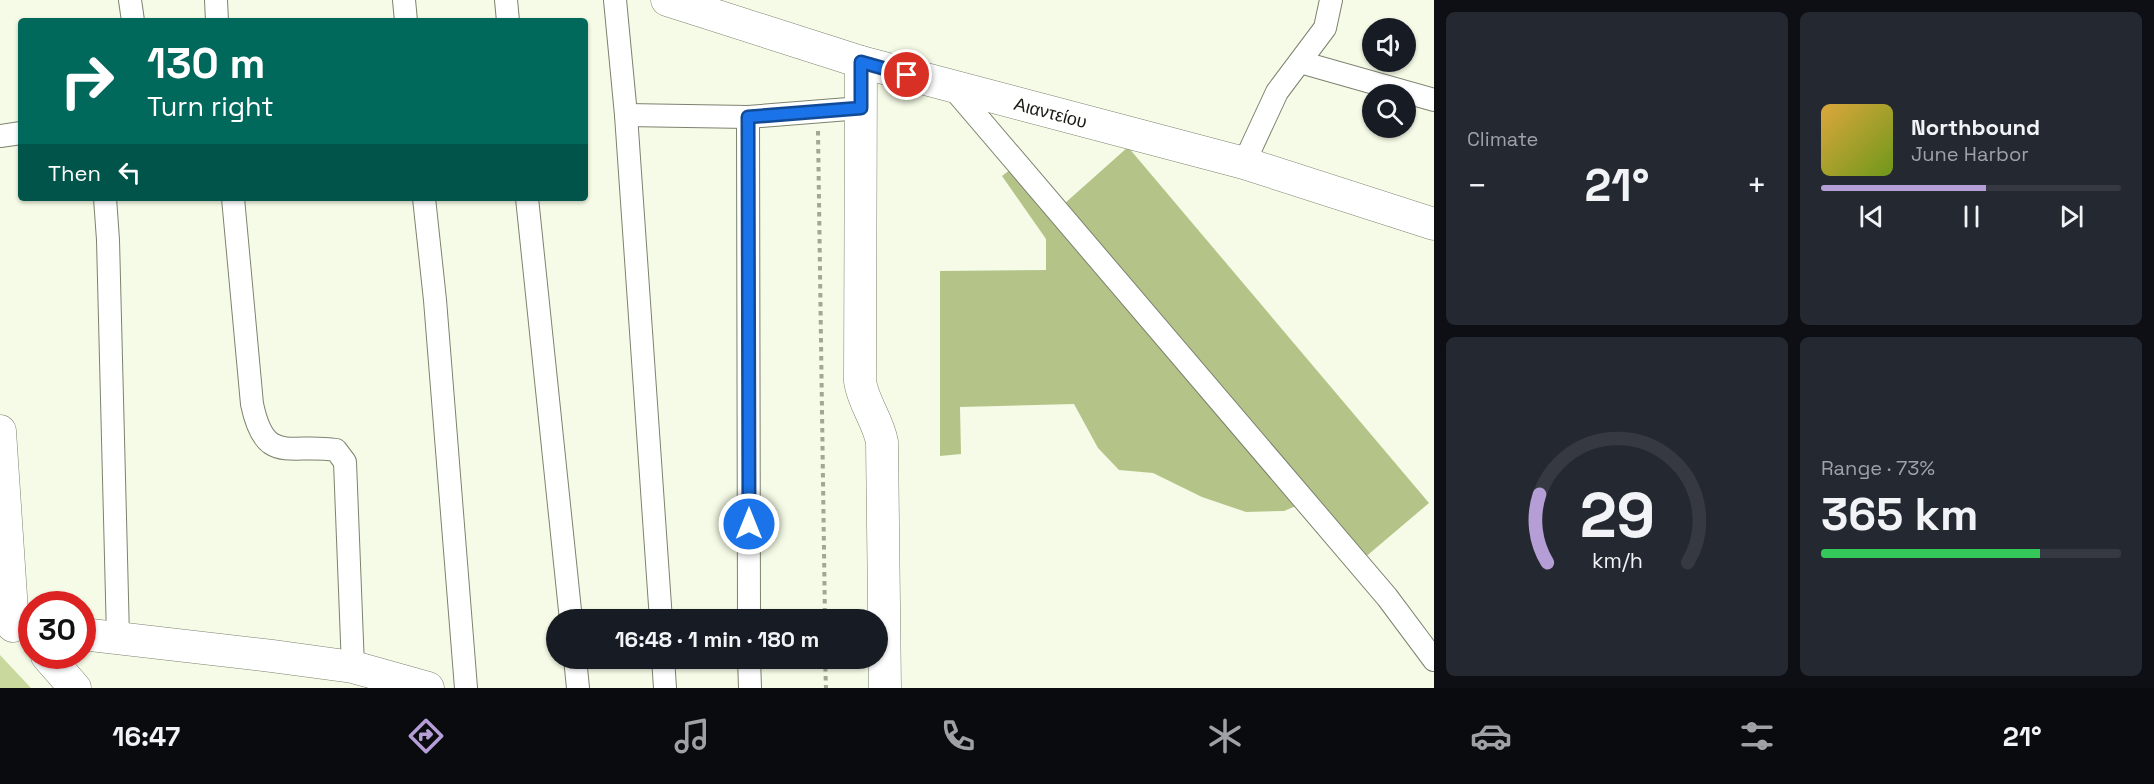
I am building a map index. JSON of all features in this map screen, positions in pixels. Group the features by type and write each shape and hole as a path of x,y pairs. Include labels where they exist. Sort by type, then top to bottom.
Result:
{"street":[{"path":"130,0 133,18"},
{"path":"216,0 218,18"},
{"path":"404,0 406,18"},
{"path":"506,0 508,18"},
{"path":"615,0 626,115 660,609"},
{"name":"Αιαντείου","path":"667,0 700,5 861,62 1244,163 1434,224"},
{"path":"1244,163 1277,92 1324,28 1331,0"},
{"path":"861,62 860,381 862,395 879,427 882,442 885,688"},
{"path":"1300,62 1434,100"},
{"path":"952,87 1379,588 1434,660"},
{"path":"626,115 748,117 861,108"},
{"path":"748,117 749,609"},
{"path":"0,136 18,133"},
{"path":"105,201 118,637"},
{"path":"233,201 256,426 269,444 286,448 336,450 345,462 353,667"},
{"path":"424,201 435,300 466,688"},
{"path":"527,201 570,609"},
{"path":"0,431 18,617"},
{"path":"96,635 353,667 428,688"},
{"path":"58,669 75,688"},
{"path":"576,669 578,688"},
{"path":"664,669 665,688"},
{"path":"750,669 750,688"}],"path":[{"path":"817,113 825,609"},
{"path":"825,669 826,688"}],"shaded area":[{"path":"1128,147 1429,503 1363,559 1315,498 1284,511 1246,512 1202,497 1153,473 1119,470 1098,448 1074,404 960,407 961,454 940,456 940,271 1046,270 1046,239 1002,176 1015,166 1055,212"},
{"path":"0,655 31,688 0,688"}],"route":[{"path":"749,524 748,117 861,108 861,62 907,75"}]}
